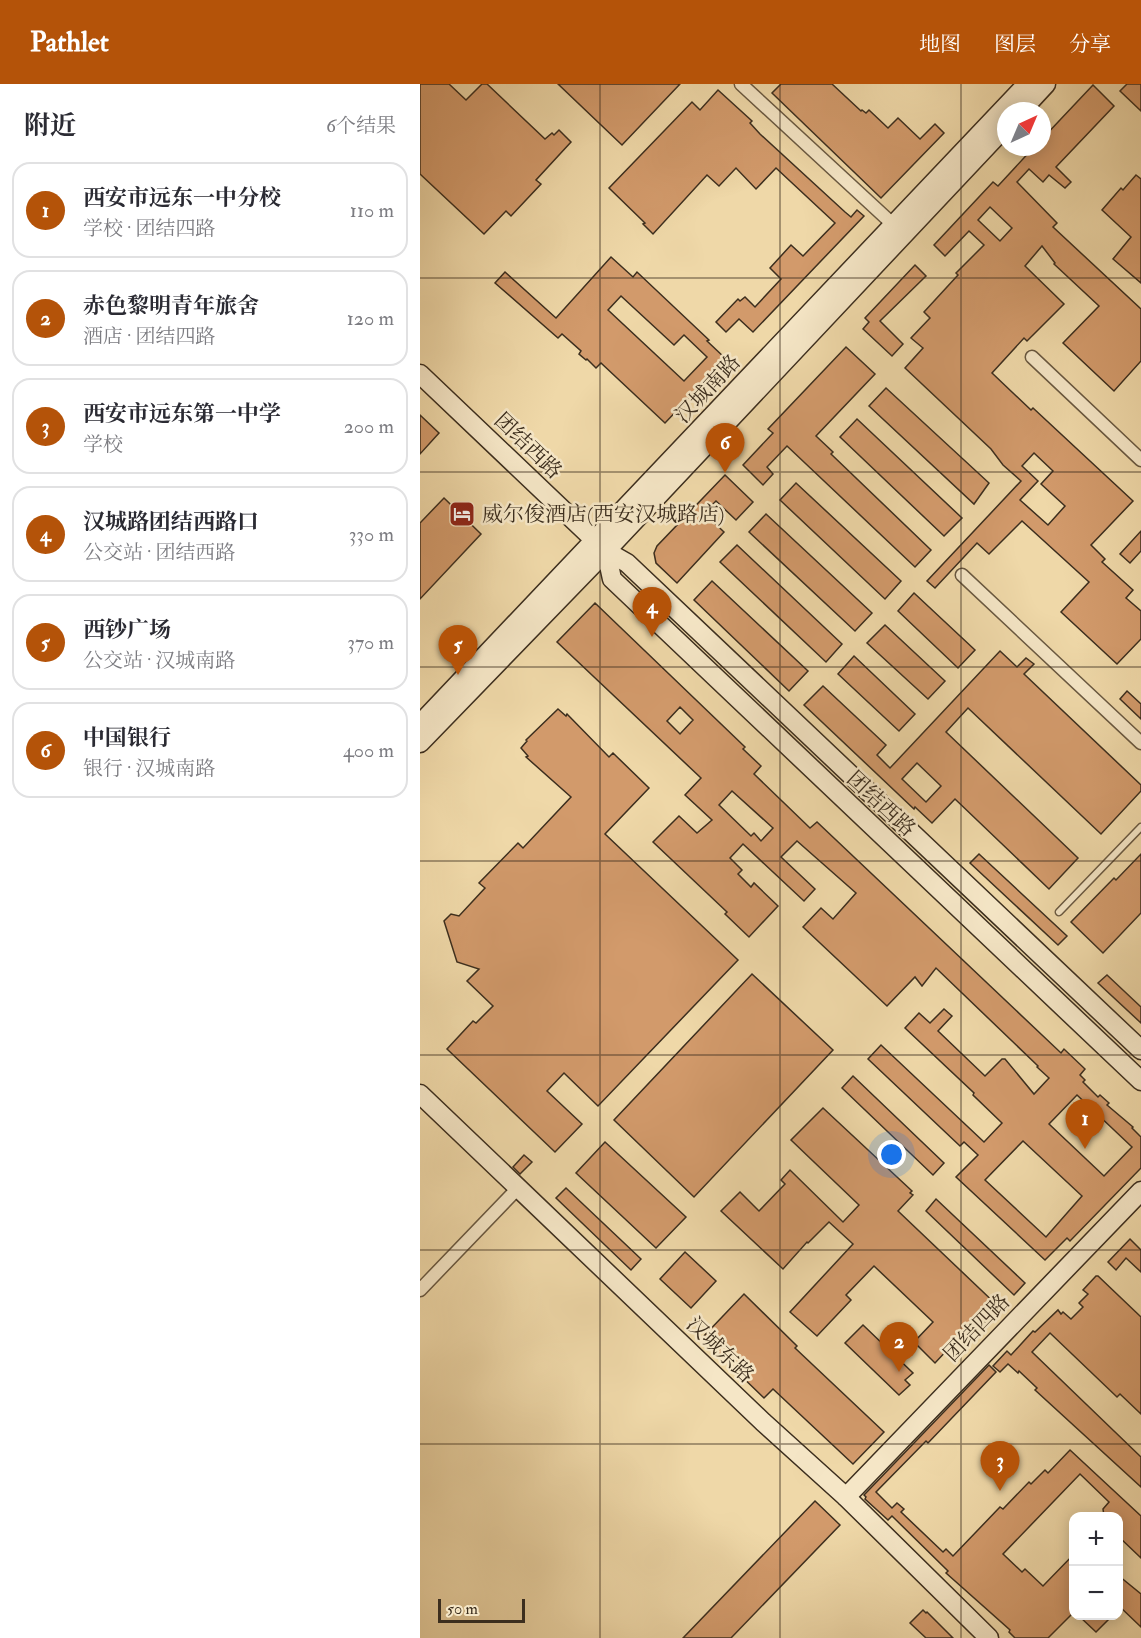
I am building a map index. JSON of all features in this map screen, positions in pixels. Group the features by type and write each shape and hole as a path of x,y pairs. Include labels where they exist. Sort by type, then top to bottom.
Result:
{"street":[{"path":"741,84 898,230"},
{"name":"汉城南路","path":"420,743 601,546 898,230 1027,84"},
{"path":"1029,102 1046,84"},
{"name":"汉城南路","path":"898,230 997,135"},
{"path":"1032,357 1141,460"},
{"name":"团结西路","path":"420,374 601,546 627,562 1141,1050"},
{"name":"汉城南路","path":"420,724 601,546"},
{"name":"团结西路","path":"601,546 612,579 1141,1081"},
{"path":"962,575 1141,743"},
{"name":"汉城东路","path":"420,1094 763,1422 846,1497 989,1638"},
{"path":"420,1290 518,1188"},
{"name":"团结四路","path":"846,1497 1141,1191"}],"lane":[{"path":"1059,912 1141,827"}],"building":[{"path":"420,84 449,84 466,100 482,84 487,84 545,139 559,130 571,142 536,180 541,184 511,216 506,211 484,234 420,174"},
{"path":"558,84 680,84 622,145"},
{"path":"781,84 832,84 861,111 866,113 869,110 888,128 898,118 920,139 935,124 944,133 881,198 772,93"},
{"path":"1127,84 1141,84 1141,111 1120,91"},
{"path":"1093,85 1114,106 1056,167 1071,182 1065,188 1049,175 1043,182 1029,169 1017,182 1057,223 1053,227 1141,309 1141,361 1114,391 1063,343 1099,306 1054,264 1042,246 1025,266 1064,304 1027,341 1024,338 992,373 1133,501 1091,545 1105,559 1102,562 1133,590 1126,598 1141,611 1141,639 1117,664 1061,612 1089,582 1022,521 989,554 977,543 935,588 927,581 1021,481 1003,465 991,449 905,368 923,348 911,338 930,318 924,312 958,275 956,273 984,245 969,231 945,256 934,245 993,182 998,186 1026,156 1051,156 1051,129","holes":["990,207 1012,228 1000,241 978,220","1034,453 1053,471 1041,484 1065,506 1048,525 1020,500 1038,481 1022,466"]},
{"path":"718,90 752,121 750,123 760,134 845,212 851,217 857,210 864,216 753,332 739,319 726,332 716,322 738,299 740,301 745,297 755,307 781,279 770,268 791,245 803,256 835,223 776,168 756,189 736,168 719,186 707,175 653,234 643,224 645,223 609,188 692,102 700,110"},
{"path":"1136,175 1141,179 1141,283 1113,259 1131,237 1102,210"},
{"path":"611,257 633,277 637,272 726,359 665,423 601,363 596,368 579,354 581,351 562,334 558,338 495,283 505,272 556,318","holes":["621,296 674,345 684,335 707,357 684,381 608,310"]},
{"path":"915,265 926,276 880,321 903,344 892,356 863,329 869,322 865,318"},
{"path":"846,347 875,374 816,436 833,452 831,454 931,550 915,567 787,446 767,467 773,474 763,485 743,465 773,433 768,429"},
{"path":"886,388 989,483 974,504 869,406"},
{"path":"420,415 439,433 420,454"},
{"path":"857,419 962,518 944,536 840,437"},
{"path":"725,475 753,502 736,520 716,501 704,513 724,532 677,583 656,563 654,553 657,546"},
{"path":"796,483 901,581 885,599 780,500"},
{"path":"444,498 481,534 420,599 420,523"},
{"path":"766,514 872,613 855,631 749,532"},
{"path":"1141,531 1141,551 1130,563 1120,554"},
{"path":"737,545 842,644 826,662 720,562"},
{"path":"712,581 808,671 789,691 694,600"},
{"path":"914,593 975,650 958,668 898,611"},
{"path":"595,603 745,747 743,749 761,766 754,774 810,828 817,822 1061,1053 1064,1049 1085,1069 1080,1075 1085,1080 1083,1082 1098,1097 1100,1095 1109,1103 1107,1105 1141,1137 1141,1168 1070,1241 1067,1238 1045,1260 956,1177 978,1155 964,1142 960,1146 868,1059 881,1045 984,1142 1002,1123 973,1095 974,1093 905,1028 919,1013 930,1023 944,1009 952,1016 938,1031 985,1076 1002,1059 1005,1059 1034,1094 1049,1078 936,968 922,986 915,977 887,1006 803,927 821,908 833,919 856,893 797,841 781,857 815,889 804,901 743,844 730,858 742,870 738,874 751,887 754,883 778,906 749,937 725,914 727,912 653,842 679,816 697,833 712,820 685,795 701,778 557,642","holes":["680,707 693,720 680,734 667,721","732,791 773,828 761,841 754,833 751,836 719,805","1077,1095 1132,1147 1104,1176 1049,1124","1023,1141 1082,1196 1046,1237 985,1180"]},
{"path":"885,625 945,681 928,699 867,643"},
{"path":"1000,651 1017,667 1026,658 1034,664 1024,674 1141,785 1141,791 1101,834 968,708 946,732 1078,858 1049,889 955,799 932,823 915,807 914,809 804,705 823,686 886,745 877,755 890,768","holes":["917,763 941,786 926,802 902,779"]},
{"path":"854,656 915,714 899,731 838,674"},
{"path":"1127,691 1141,704 1141,719 1120,699"},
{"path":"558,709 566,716 567,714 609,757 613,753 649,788 605,834 738,960 598,1106 564,1073 547,1091 582,1124 555,1152 447,1049 473,1021 476,1023 493,1006 467,981 479,969 457,962 444,921 451,914 459,916 485,888 479,883 518,843 523,848 571,797 526,757 528,756 521,748 526,740"},
{"path":"979,854 1067,936 1058,945 970,863"},
{"path":"1141,854 1141,913 1103,953 1071,922"},
{"path":"752,974 833,1050 694,1197 614,1120"},
{"path":"1107,975 1141,1007 1141,1023 1098,983"},
{"path":"853,1076 944,1163 933,1175 842,1088"},
{"path":"823,1108 912,1191 910,1193 913,1195 898,1211 1001,1309 987,1324 979,1316 935,1363 914,1342 933,1322 874,1266 846,1295 851,1300 817,1336 790,1312 853,1244 829,1222 783,1269 721,1211 740,1192 759,1211 785,1184 781,1180 790,1170 843,1222 859,1205 791,1140"},
{"path":"605,1142 686,1217 656,1248 576,1173"},
{"path":"524,1155 532,1162 520,1174 513,1167"},
{"path":"566,1188 641,1259 631,1270 556,1198"},
{"path":"936,1199 1025,1283 1014,1295 926,1211"},
{"path":"1130,1239 1141,1250 1141,1272 1126,1258 1116,1270 1108,1262"},
{"path":"685,1252 716,1281 691,1308 660,1279"},
{"path":"1096,1276 1141,1317 1141,1414 1120,1394 1117,1397 1050,1333 1032,1352 1141,1457 1141,1487 1035,1390 1037,1388 1019,1371 1018,1373 1008,1364 1000,1372 993,1366 1007,1351 1011,1355 1033,1331 1035,1332 1058,1310 1071,1319 1083,1307 1079,1303 1088,1294 1083,1290"},
{"path":"744,1294 797,1346 795,1348 884,1432 853,1464 773,1389 764,1398 702,1338"},
{"path":"863,1325 913,1373 905,1380 910,1385 899,1395 845,1343"},
{"path":"989,1365 996,1372 928,1443 926,1441 876,1492 892,1508 897,1503 904,1509 901,1512 943,1552 946,1549 953,1556 1000,1507 1003,1509 1029,1482 1031,1484 1045,1470 1048,1473 1070,1450 1141,1516 1141,1558 1123,1541 1123,1512 1103,1512 1103,1509 1109,1502 1080,1474 1003,1554 1022,1572 1025,1569 1043,1586 1069,1559 1069,1617 1048,1638 1015,1638 1009,1632 1010,1630 946,1573 948,1571 892,1516 888,1520 865,1499 864,1495"},
{"path":"815,1501 840,1525 731,1638 683,1638"},
{"path":"1123,1579 1141,1594 1141,1627 1123,1610"},
{"path":"923,1610 953,1638 926,1638 910,1623"},
{"path":"1083,1620 1108,1620 1096,1632"}],"place":[{"name":"中国银行","path":"725,473"},
{"name":"威尔俊酒店(西安汉城路店)","path":"462,514"},
{"name":"汉城路团结西路口","path":"652,637"},
{"name":"西钞广场","path":"458,675"},
{"name":"西安市远东一中分校","path":"1085,1149"},
{"name":"赤色黎明青年旅舍","path":"899,1372"},
{"name":"西安市远东第一中学","path":"1000,1491"}]}
